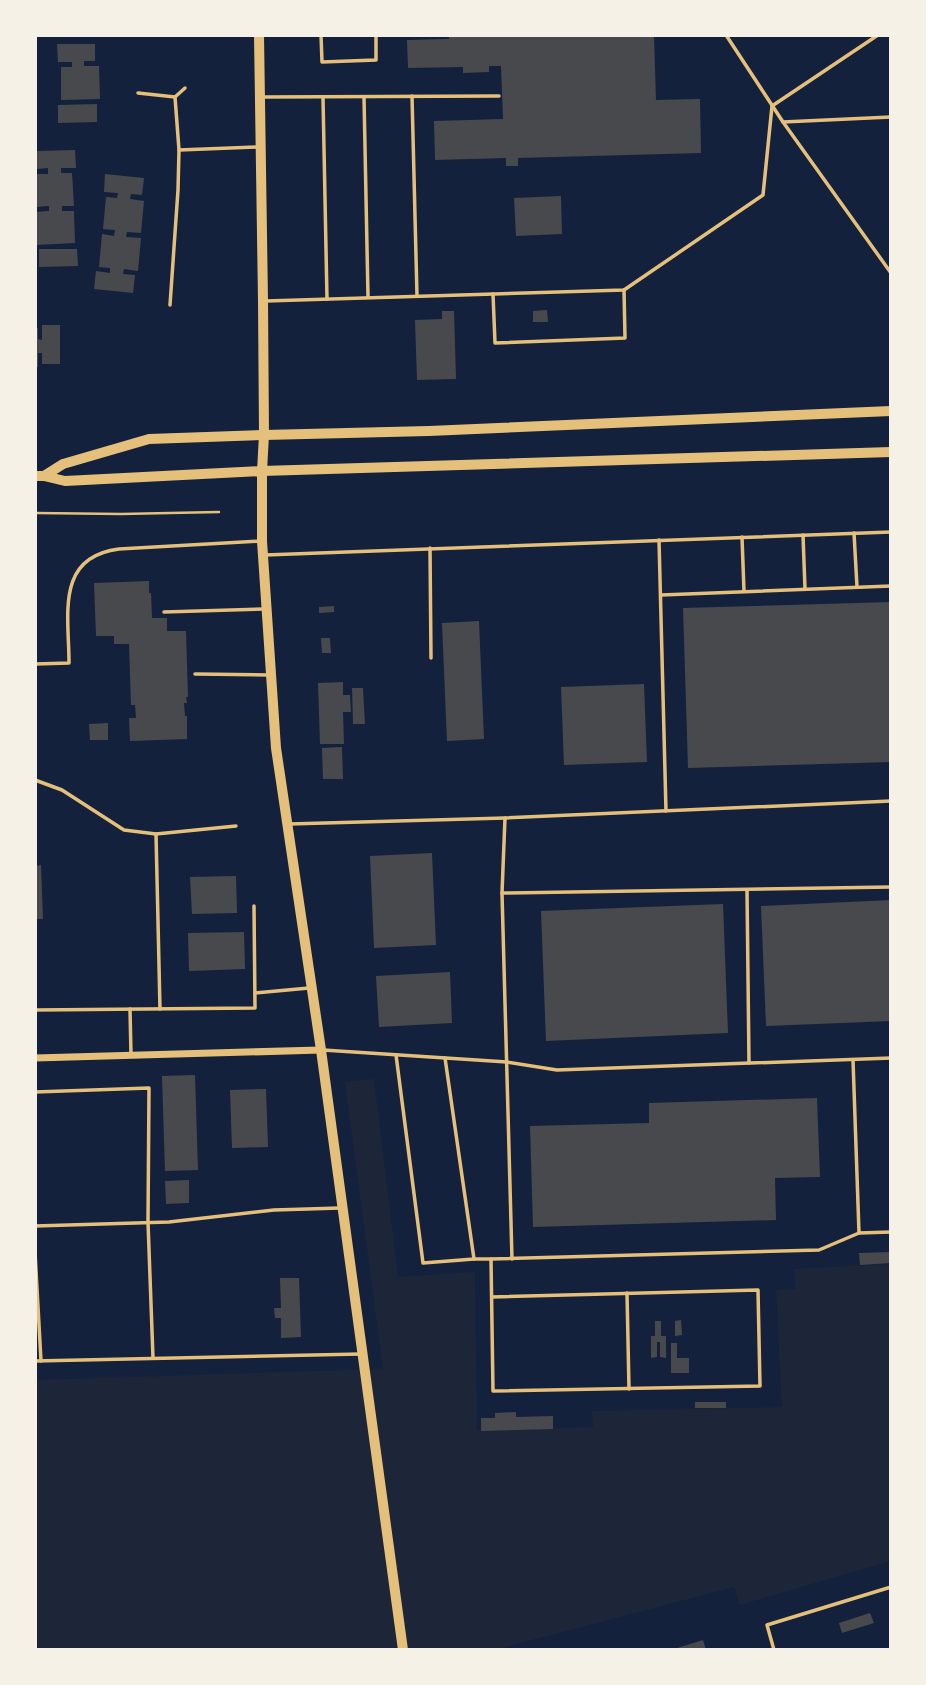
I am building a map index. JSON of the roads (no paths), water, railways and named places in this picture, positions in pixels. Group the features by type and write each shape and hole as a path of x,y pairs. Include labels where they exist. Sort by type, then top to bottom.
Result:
{"main road":[{"path":"259,35 264,435 262,471 891,452"},
{"path":"264,435 429,431 891,411"}],"street":[{"path":"39,476 63,464 149,439 264,435"},
{"path":"39,476 65,481 262,471 262,555 276,748 321,1050 403,1650"},
{"path":"35,1058 321,1050"}],"lane":[{"path":"321,35 322,62 376,60 376,35"},
{"path":"726,35 783,122 891,273"},
{"path":"772,106 878,35"},
{"path":"138,93 175,97 185,88"},
{"path":"412,96 417,296"},
{"path":"260,97 499,96"},
{"path":"170,304 179,150 175,97"},
{"path":"323,97 327,299"},
{"path":"364,97 368,298"},
{"path":"263,301 624,290 763,195 772,106"},
{"path":"783,122 891,117"},
{"path":"179,150 260,147"},
{"path":"493,294 495,343 625,338 624,290"},
{"path":"262,555 891,532"},
{"path":"855,533 857,587"},
{"path":"803,535 805,589"},
{"path":"742,537 744,592"},
{"path":"659,540 666,811"},
{"path":"35,664 69,663 68,592 72,578 80,566 91,557 104,551 262,541"},
{"path":"430,548 432,658"},
{"path":"661,595 891,586"},
{"path":"164,612 266,609"},
{"path":"195,674 270,675"},
{"path":"35,780 62,789 124,830 156,834 236,827"},
{"path":"289,824 505,818 891,801"},
{"path":"505,818 502,893 512,1259"},
{"path":"156,834 160,1009"},
{"path":"502,893 891,887"},
{"path":"747,890 749,1063"},
{"path":"35,1010 255,1008 254,906"},
{"path":"255,993 312,988"},
{"path":"130,1009 131,1055"},
{"path":"321,1050 508,1062 557,1070 891,1058"},
{"path":"396,1055 423,1263 474,1259 819,1250 859,1233 891,1232"},
{"path":"444,1058 474,1259"},
{"path":"853,1060 859,1233"},
{"path":"35,1092 149,1088 148,1222 153,1358"},
{"path":"35,1226 169,1222 274,1210 342,1208"},
{"path":"35,1252 41,1361"},
{"path":"491,1259 493,1391 760,1387 758,1290 492,1297"},
{"path":"627,1293 629,1388"},
{"path":"35,1361 363,1354"},
{"path":"774,1650 767,1625 891,1587"}]}
